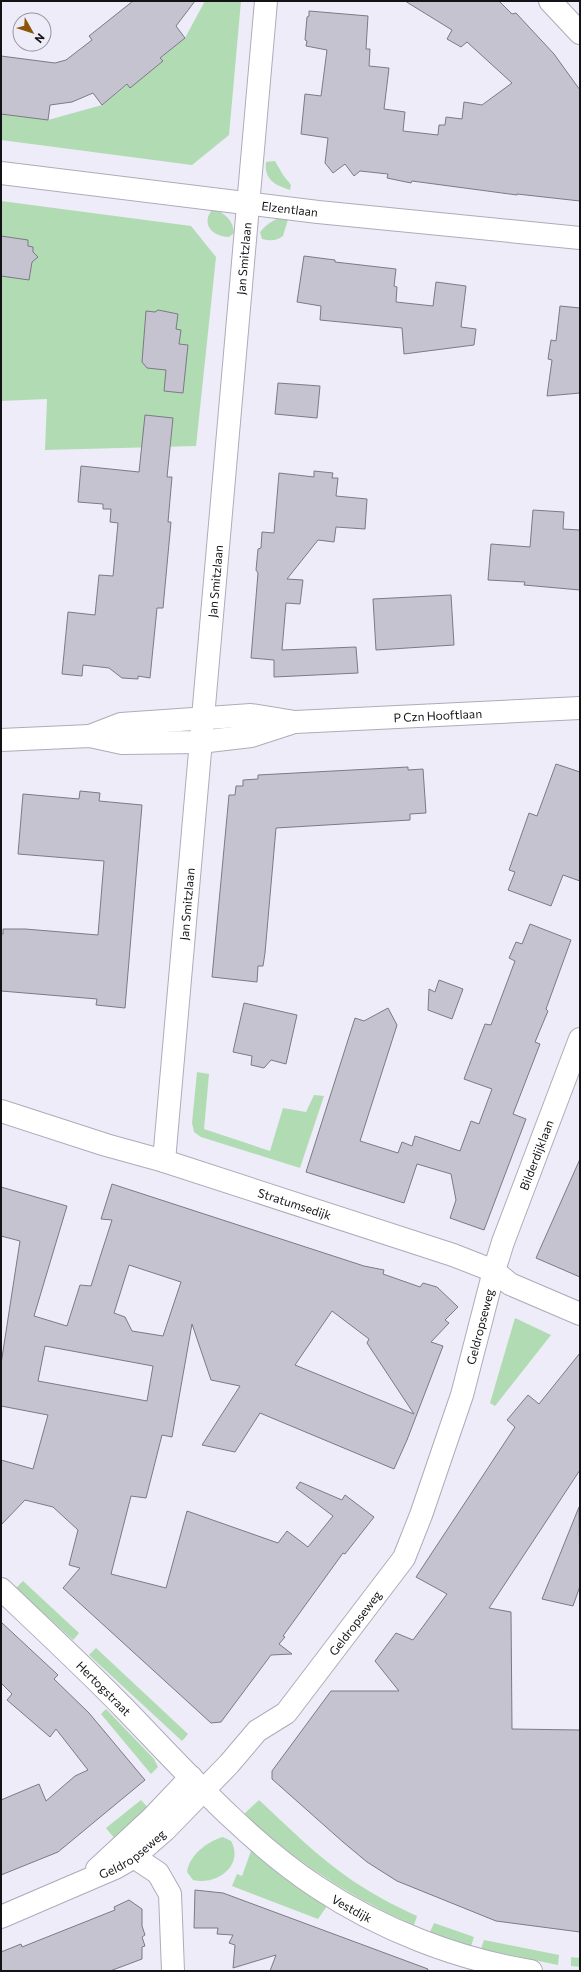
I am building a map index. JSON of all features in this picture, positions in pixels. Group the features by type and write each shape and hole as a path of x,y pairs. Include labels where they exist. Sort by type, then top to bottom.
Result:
{"street":[{"name":"Jan Smitzlaan","path":"164,1161 202,711 266,1"},
{"path":"550,1 580,33"},
{"name":"Elzentlaan","path":"1,173 248,204 580,238"},
{"name":"P Czn Hooftlaan","path":"90,736 121,724 202,711 251,715 296,722 580,708"},
{"name":"P Czn Hooftlaan","path":"1,740 90,736 122,743 200,742 251,736 296,722"},
{"name":"Bilderdijklaan","path":"494,1271 580,1039"},
{"name":"Stratumsedijk","path":"1,1111 106,1145 164,1161 453,1255 494,1271 510,1284 580,1314"},
{"name":"Geldropseweg","path":"83,1882 152,1818 198,1783 229,1764 258,1731 286,1712 404,1558 421,1515 462,1395 494,1271"},
{"name":"Hertogstraat","path":"1,1589 91,1675 198,1783"},
{"name":"Geldropseweg","path":"1,1917 115,1868 134,1857 165,1830 198,1783"},
{"name":"Vestdijk","path":"198,1783 252,1836 317,1887 374,1920 396,1930 473,1958 531,1971"},
{"path":"134,1857 158,1873 170,1894 173,1971"}],"green space":[{"path":"205,1 241,1 229,135 192,165 1,140 1,113 48,120 102,105 185,38"},
{"path":"275,161 291,185 290,190 275,184 269,177 266,162"},
{"path":"1,201 191,226 216,257 196,446 45,450 47,399 1,401"},
{"path":"213,209 225,215 232,224 234,233 229,237 218,235 210,228 208,219 209,214"},
{"path":"289,216 283,236 273,240 262,239 260,232 266,226 276,219"},
{"path":"197,1072 209,1074 204,1129 270,1151 283,1108 306,1112 314,1095 324,1096 300,1168 201,1137 194,1132 192,1123"},
{"path":"515,1318 551,1335 495,1406 490,1403"},
{"path":"23,1581 79,1633 73,1640 16,1588"},
{"path":"96,1648 188,1734 182,1741 89,1655"},
{"path":"106,1709 154,1759 158,1767 151,1774 101,1714"},
{"path":"141,1800 150,1810 115,1839 106,1828"},
{"path":"259,1800 304,1842 340,1872 377,1896 417,1916 414,1925 345,1890 324,1877 283,1847 244,1814"},
{"path":"223,1837 231,1841 234,1850 234,1858 231,1866 226,1872 210,1880 193,1880 187,1872 191,1860 206,1845"},
{"path":"251,1851 283,1877 327,1906 318,1919 232,1886 237,1874 242,1876"},
{"path":"434,1923 474,1937 471,1946 430,1932"},
{"path":"484,1940 559,1955 558,1965 481,1949"},
{"path":"571,1957 580,1958 580,1967 571,1966"}],"building":[{"path":"133,1 195,1 176,26 185,38 160,58 163,61 130,88 127,84 102,105 93,93 72,102 50,105 48,120 1,114 1,56 55,63 66,60 92,40 89,36"},
{"path":"405,1 499,1 512,14 516,13 554,54 580,90 580,201 517,195 412,181 411,183 387,178 388,174 360,171 354,176 345,164 333,173 325,163 328,138 301,134 305,94 321,96 327,50 306,46 307,41 305,40 309,11 368,16 366,49 370,49 369,66 389,68 384,109 405,112 403,131 438,135 439,125 445,125 446,117 462,119 464,102 482,105 512,83 467,42 461,47 447,39 452,30"},
{"path":"1,236 28,240 28,246 33,247 33,252 38,257 32,262 29,280 1,276"},
{"path":"304,256 335,260 335,262 396,269 394,286 397,287 396,302 433,306 436,282 466,286 461,327 476,329 474,345 404,354 402,328 320,320 321,306 297,302"},
{"path":"560,306 580,308 580,393 547,396 552,360 548,359 551,340 556,341"},
{"path":"158,310 178,314 176,329 181,330 179,344 188,345 183,393 164,391 166,370 147,368 142,362 146,311 155,312"},
{"path":"278,383 320,386 317,418 275,414"},
{"path":"145,415 173,418 167,477 172,477 168,522 171,522 163,608 157,608 150,678 138,676 138,679 122,678 109,668 83,665 82,676 62,674 68,612 95,615 99,575 113,576 118,523 110,522 111,509 103,509 103,504 78,502 81,466 139,472"},
{"path":"314,471 333,473 332,478 338,478 336,496 367,499 365,529 336,527 334,542 318,540 287,579 303,580 300,604 286,603 282,650 356,647 358,673 274,677 274,660 251,658 258,573 256,570 258,549 261,548 262,532 274,533 279,473 314,477"},
{"path":"533,510 564,512 563,529 580,530 580,590 524,585 525,582 488,580 491,544 530,547"},
{"path":"451,595 454,645 376,650 373,599"},
{"path":"556,764 580,772 580,881 563,875 551,906 508,890 515,872 509,870 529,813 537,816"},
{"path":"408,767 408,770 423,769 426,813 410,814 410,820 276,828 265,953 263,966 258,966 257,982 212,977 229,795 235,795 236,786 243,786 243,780 258,779 258,775"},
{"path":"80,791 100,793 99,801 142,805 125,1008 96,1005 97,999 1,991 1,934 3,934 3,929 25,929 98,935 104,861 18,854 23,794 79,799"},
{"path":"530,924 571,940 546,1009 548,1011 535,1042 540,1044 513,1114 526,1119 484,1230 450,1218 456,1200 451,1174 417,1164 404,1203 306,1172 355,1018 364,1021 388,1008 397,1025 360,1141 398,1153 402,1142 412,1146 415,1136 460,1151 471,1121 479,1124 492,1089 464,1079 485,1024 491,1025 515,961 509,958 516,942 522,944"},
{"path":"439,980 463,989 452,1019 428,1010 429,989 435,992"},
{"path":"244,1003 297,1015 286,1064 271,1060 264,1068 251,1065 252,1056 233,1052"},
{"path":"580,1159 580,1277 536,1258"},
{"path":"112,1184 364,1266 384,1270 383,1274 420,1287 423,1283 437,1287 458,1307 445,1320 449,1323 431,1342 443,1346 407,1440 394,1469 260,1413 235,1452 202,1445 240,1386 211,1380 192,1324 172,1437 162,1435 146,1498 131,1496 111,1574 166,1588 187,1511 278,1543 287,1531 308,1547 333,1516 296,1488 300,1482 342,1500 345,1495 374,1517 345,1554 343,1553 283,1636 285,1637 279,1644 292,1654 271,1655 221,1722 211,1723 63,1588 80,1568 69,1565 78,1530 53,1507 25,1500 1,1525 1,1460 33,1469 48,1415 1,1406 1,1364 20,1241 1,1236 1,1187 67,1206 34,1316 67,1326 80,1285 91,1286 112,1220 101,1219","holes":["129,1265 181,1282 163,1336 132,1331 125,1317 114,1313","332,1311 369,1339 367,1343 414,1414 295,1365","45,1346 153,1366 147,1401 38,1381"]},
{"path":"580,1353 580,1470 489,1608 511,1612 512,1729 580,1730 580,1932 496,1921 397,1881 367,1862 343,1842 272,1779 272,1771 331,1691 399,1691 375,1661 396,1633 413,1640 447,1594 416,1577 515,1427 507,1420 528,1395 539,1404"},
{"path":"579,1507 580,1586 573,1606 542,1599"},
{"path":"1,1622 58,1675 54,1679 89,1713 145,1780 58,1852 1,1875 1,1800 39,1784 46,1801 75,1776 88,1770 56,1729 50,1737 7,1700 12,1694 1,1683"},
{"path":"195,1890 223,1893 428,1969 427,1971 270,1971 276,1955 233,1968 235,1945 229,1943 233,1935 217,1934 218,1928 194,1928"},
{"path":"129,1900 142,1909 142,1926 145,1935 142,1937 145,1946 142,1947 142,1959 110,1971 1,1971 1,1952 21,1944 22,1947 115,1910 114,1907"}]}
